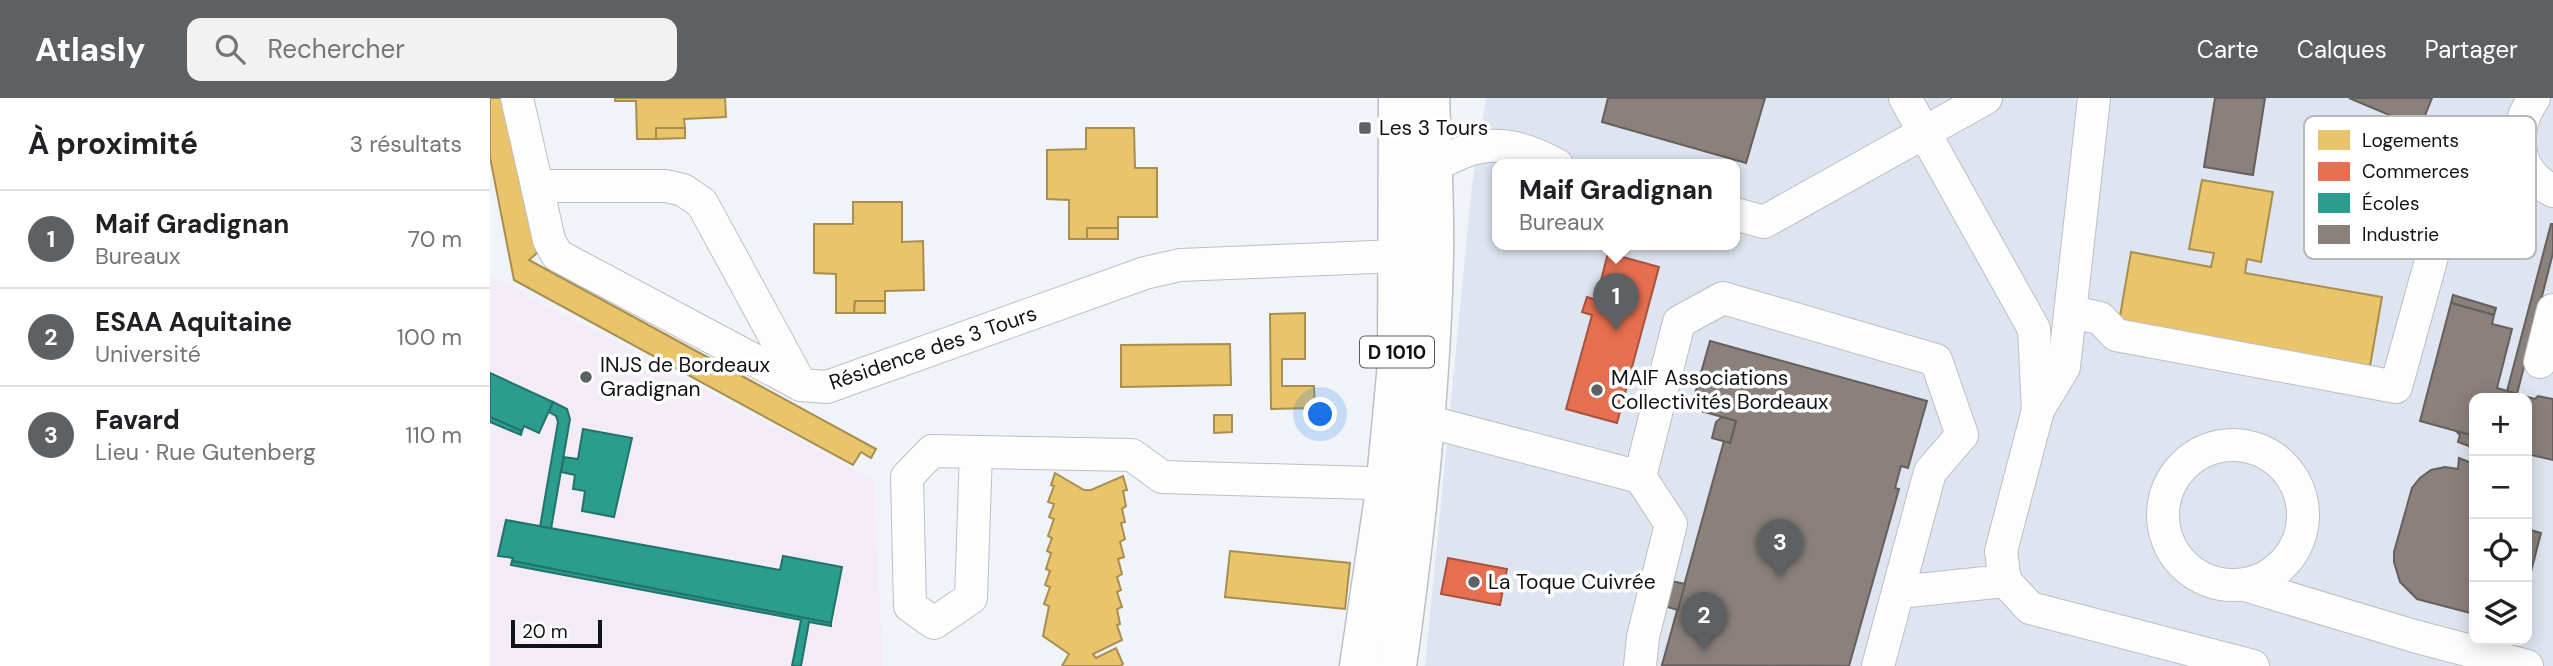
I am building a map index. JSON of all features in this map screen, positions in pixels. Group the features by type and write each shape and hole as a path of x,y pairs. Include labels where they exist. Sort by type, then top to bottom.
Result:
{"main road":[{"name":"D 1010","path":"1359,666 1385,491 1397,364 1398,98"},
{"name":"D 1010","path":"1397,666 1426,421 1434,258 1430,98"}],"street":[{"path":"517,98 550,240 557,255 801,385"},
{"path":"1905,98 2034,329 2038,410 2001,551 2006,581 2030,608 2253,666"},
{"path":"1740,215 1763,222 1986,98"},
{"path":"2038,410 2064,367 2094,98"},
{"path":"2523,116 2534,98"},
{"path":"1432,162 1448,161 1462,152 1484,146 1513,146 1546,159"},
{"path":"2536,180 2553,191"},
{"name":"Résidence des 3 Tours","path":"537,186 666,186 683,190 702,203 801,385 827,387 1145,273 1180,265 1398,256"},
{"path":"1398,256 1407,264 1418,307 1430,332"},
{"path":"2070,312 2100,318 2116,335 2396,387 2431,259"},
{"path":"1640,477 1679,322 1723,299 1936,360 1962,435 1930,472 1878,666"},
{"path":"2540,362 2553,310"},
{"path":"1426,421 1640,477 1671,524 1643,637 1640,666"},
{"path":"2245,585 2268,577 2287,561 2300,540 2304,515 2300,491 2287,470 2268,454 2245,446 2221,446 2200,453 2182,466 2169,484 2163,505 2163,527 2170,548 2184,566 2202,579 2223,585 2245,585 2414,636 2527,666"},
{"path":"976,452 971,598 934,622 909,606 907,477 932,451 1132,455 1161,477 1368,482 1385,491 1398,503 1401,512 1400,547 1407,596"},
{"path":"1898,592 2006,581"}],"shaded area":[{"path":"1486,98 2553,98 2553,666 1425,666 1472,185"},
{"name":"INJS de Bordeaux Gradignan","path":"490,275 873,479 883,666 490,666"}],"building: Logements":[{"path":"490,98 505,98 537,253 529,260 876,449 871,458 861,452 853,465 514,280 490,157"},
{"path":"615,98 725,98 726,117 684,119 685,128 656,128 656,139 637,139 636,101 615,101"},
{"path":"656,128 685,128 685,138 656,139"},
{"path":"1086,128 1134,128 1135,168 1157,168 1157,217 1118,217 1118,228 1087,228 1087,239 1069,239 1069,200 1047,199 1047,150 1086,149"},
{"path":"2202,180 2273,192 2261,262 2247,259 2245,273 2382,297 2370,366 2119,322 2131,252 2211,267 2214,253 2189,249"},
{"path":"853,202 902,202 902,242 923,241 924,290 885,291 885,301 855,301 854,313 836,313 836,274 814,273 814,224 853,224"},
{"path":"1087,228 1118,228 1118,239 1087,239"},
{"path":"855,301 885,301 885,313 854,313"},
{"path":"1305,313 1305,359 1282,359 1282,386 1314,386 1315,408 1271,409 1270,314"},
{"path":"1230,344 1231,385 1121,387 1121,345"},
{"path":"1214,415 1232,415 1232,432 1214,433"},
{"path":"1055,473 1084,490 1091,490 1123,476 1127,490 1123,491 1126,506 1122,509 1125,522 1121,523 1125,539 1120,542 1124,557 1118,559 1122,574 1117,577 1121,590 1117,592 1122,607 1117,609 1120,624 1117,625 1122,640 1093,654 1096,658 1116,648 1123,664 1120,666 1062,666 1069,654 1043,636 1049,606 1044,604 1050,587 1045,585 1050,571 1046,569 1051,553 1047,551 1052,538 1048,536 1054,519 1049,517 1054,504 1048,502"},
{"path":"1230,551 1350,563 1345,609 1225,597"}],"building: Commerces":[{"path":"1608,253 1659,267 1617,423 1566,409 1592,315 1582,312 1587,297 1596,300"},
{"name":"La Toque Cuivrée","path":"1448,558 1507,569 1500,605 1441,594"}],"building: Écoles":[{"path":"490,373 553,402 539,433 524,426 522,431 490,417"},
{"path":"553,402 567,409 570,419 551,529 540,527 558,422 556,416 549,412"},
{"path":"490,417 522,431 521,435 490,422"},
{"path":"583,429 632,438 614,517 582,511 585,491 573,489 575,475 561,472 564,457 578,459"},
{"path":"506,520 780,570 783,556 842,567 831,623 512,561 513,558 498,556"},
{"path":"512,561 831,623 831,626 809,622 801,666 792,666 801,620 511,565"}],"building: Industrie":[{"path":"1608,98 1765,98 1746,163 1740,159 1602,122"},
{"path":"2215,98 2265,98 2253,175 2204,167"},
{"path":"2349,98 2432,98 2425,116 2392,116"},
{"path":"2553,224 2553,253 2517,393 2507,391"},
{"path":"2453,295 2496,308 2494,315 2451,303"},
{"path":"2451,303 2494,315 2492,324 2512,329 2497,388 2513,393 2469,393 2469,435 2420,421"},
{"path":"1710,341 1927,401 1908,468 1901,466 1895,488 1899,489 1849,666 1662,665 1724,441 1730,443 1736,421 1691,408"},
{"path":"2538,396 2553,399 2553,460 2532,455 2532,398"},
{"path":"1722,417 1736,421 1730,443 1712,438 1716,422"},
{"path":"2456,431 2469,435 2469,446 2458,442 2460,435"},
{"path":"2459,458 2469,462 2469,613 2417,599 2400,582 2394,562 2394,552 2412,488 2431,470 2445,467 2458,469"},
{"path":"2532,530 2541,533 2532,568"},
{"path":"1663,579 1685,584 1678,610 1657,604"}],"place":[{"name":"Les 3 Tours","path":"1365,128"},
{"name":"Maif Gradignan","path":"1616,331"},
{"name":"INJS de Bordeaux Gradignan","path":"586,377"},
{"name":"MAIF Associations Collectivités Bordeaux","path":"1597,390"},
{"name":"Favard","path":"1780,577"},
{"name":"La Toque Cuivrée","path":"1474,582"},
{"name":"ESAA Aquitaine","path":"1704,650"}]}
